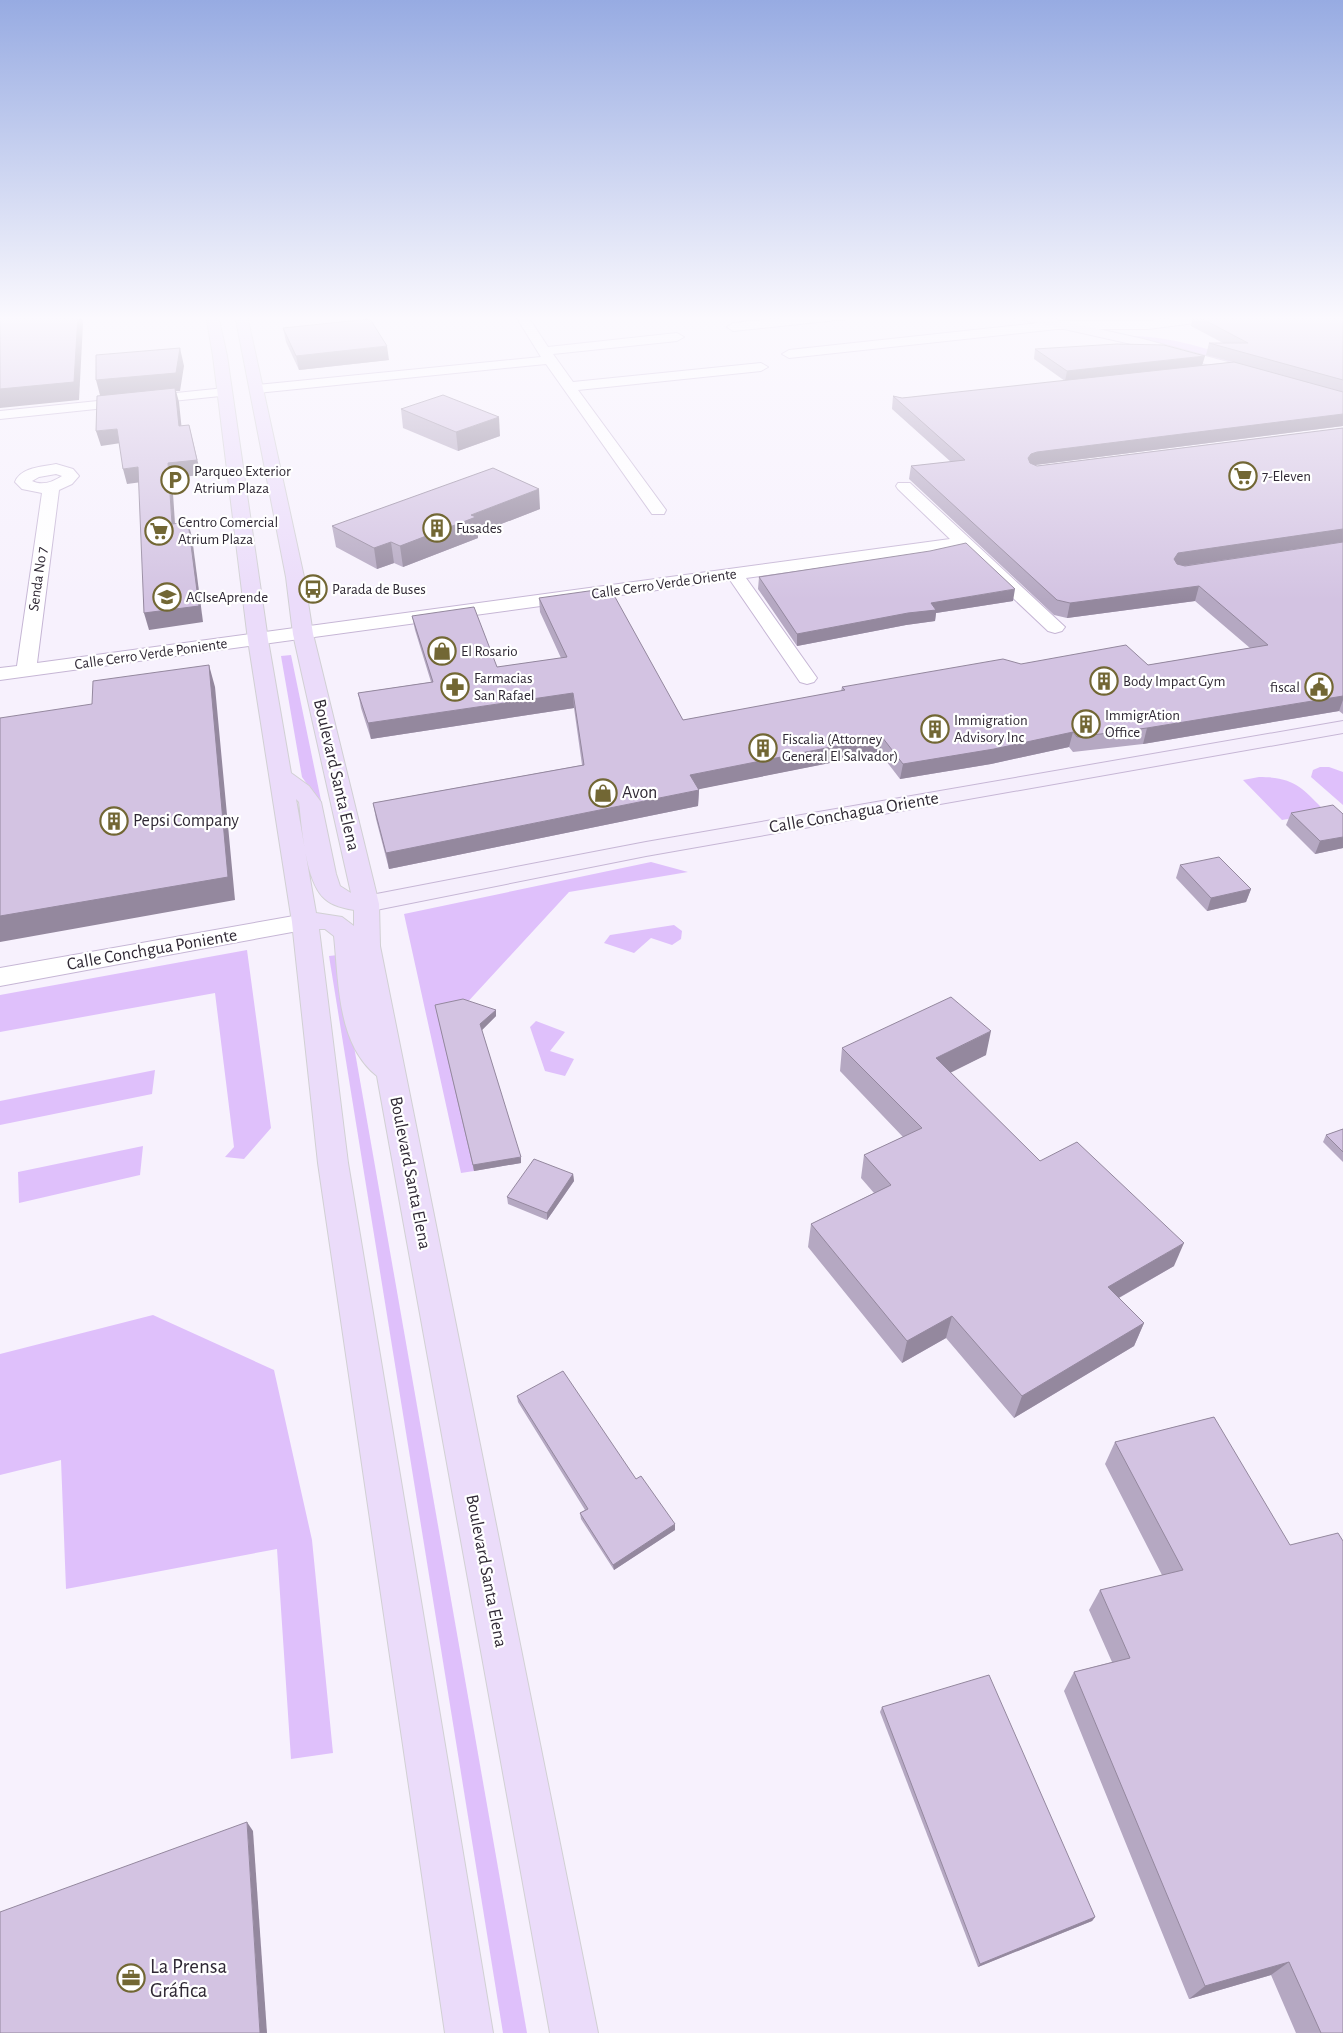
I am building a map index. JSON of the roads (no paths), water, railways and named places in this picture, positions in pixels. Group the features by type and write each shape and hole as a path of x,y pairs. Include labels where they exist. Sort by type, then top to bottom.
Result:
{"main road":[{"path":"227,410 258,640 305,922 334,1163 469,2033"},
{"name":"Boulevard Santa Elena","path":"261,410 295,577 303,634 366,904 367,946 574,2033"},
{"path":"282,777 296,785 310,802 326,884 338,896 349,902 366,904"},
{"path":"305,922 330,920 347,934 360,1026 367,1045 377,1060 391,1074"}],"street":[{"path":"0,415 50,410"},
{"path":"586,410 658,510"},
{"path":"904,486 1056,627"},
{"name":"Senda No 7","path":"27,671 28,650 51,487"},
{"name":"Calle Cerro Verde Oriente","path":"303,634 965,542"},
{"path":"735,575 807,678"},
{"name":"Calle Cerro Verde Poniente","path":"0,674 303,634"},
{"name":"Calle Conchagua Oriente","path":"366,904 646,849 1343,727"},
{"name":"Calle Conchgua Poniente","path":"0,977 305,922"}],"place":[{"name":"7-Eleven","path":"1243,476"},
{"name":"Parqueo Exterior Atrium Plaza","path":"175,480"},
{"name":"Fusades","path":"437,528"},
{"name":"Centro Comercial Atrium Plaza","path":"159,531"},
{"name":"Parada de Buses","path":"313,589"},
{"name":"ACIseAprende","path":"167,597"},
{"name":"El Rosario","path":"442,651"},
{"name":"Body Impact Gym","path":"1104,681"},
{"name":"Farmacias San Rafael","path":"455,687"},
{"name":"fiscal","path":"1319,687"},
{"name":"ImmigrAtion Office","path":"1086,724"},
{"name":"Immigration Advisory Inc","path":"935,729"},
{"name":"Fiscalia (Attorney General El Salvador)","path":"763,748"},
{"name":"Avon","path":"603,793"},
{"name":"Pepsi Company","path":"114,821"},
{"name":"La Prensa Gráfica","path":"131,1978"}]}
